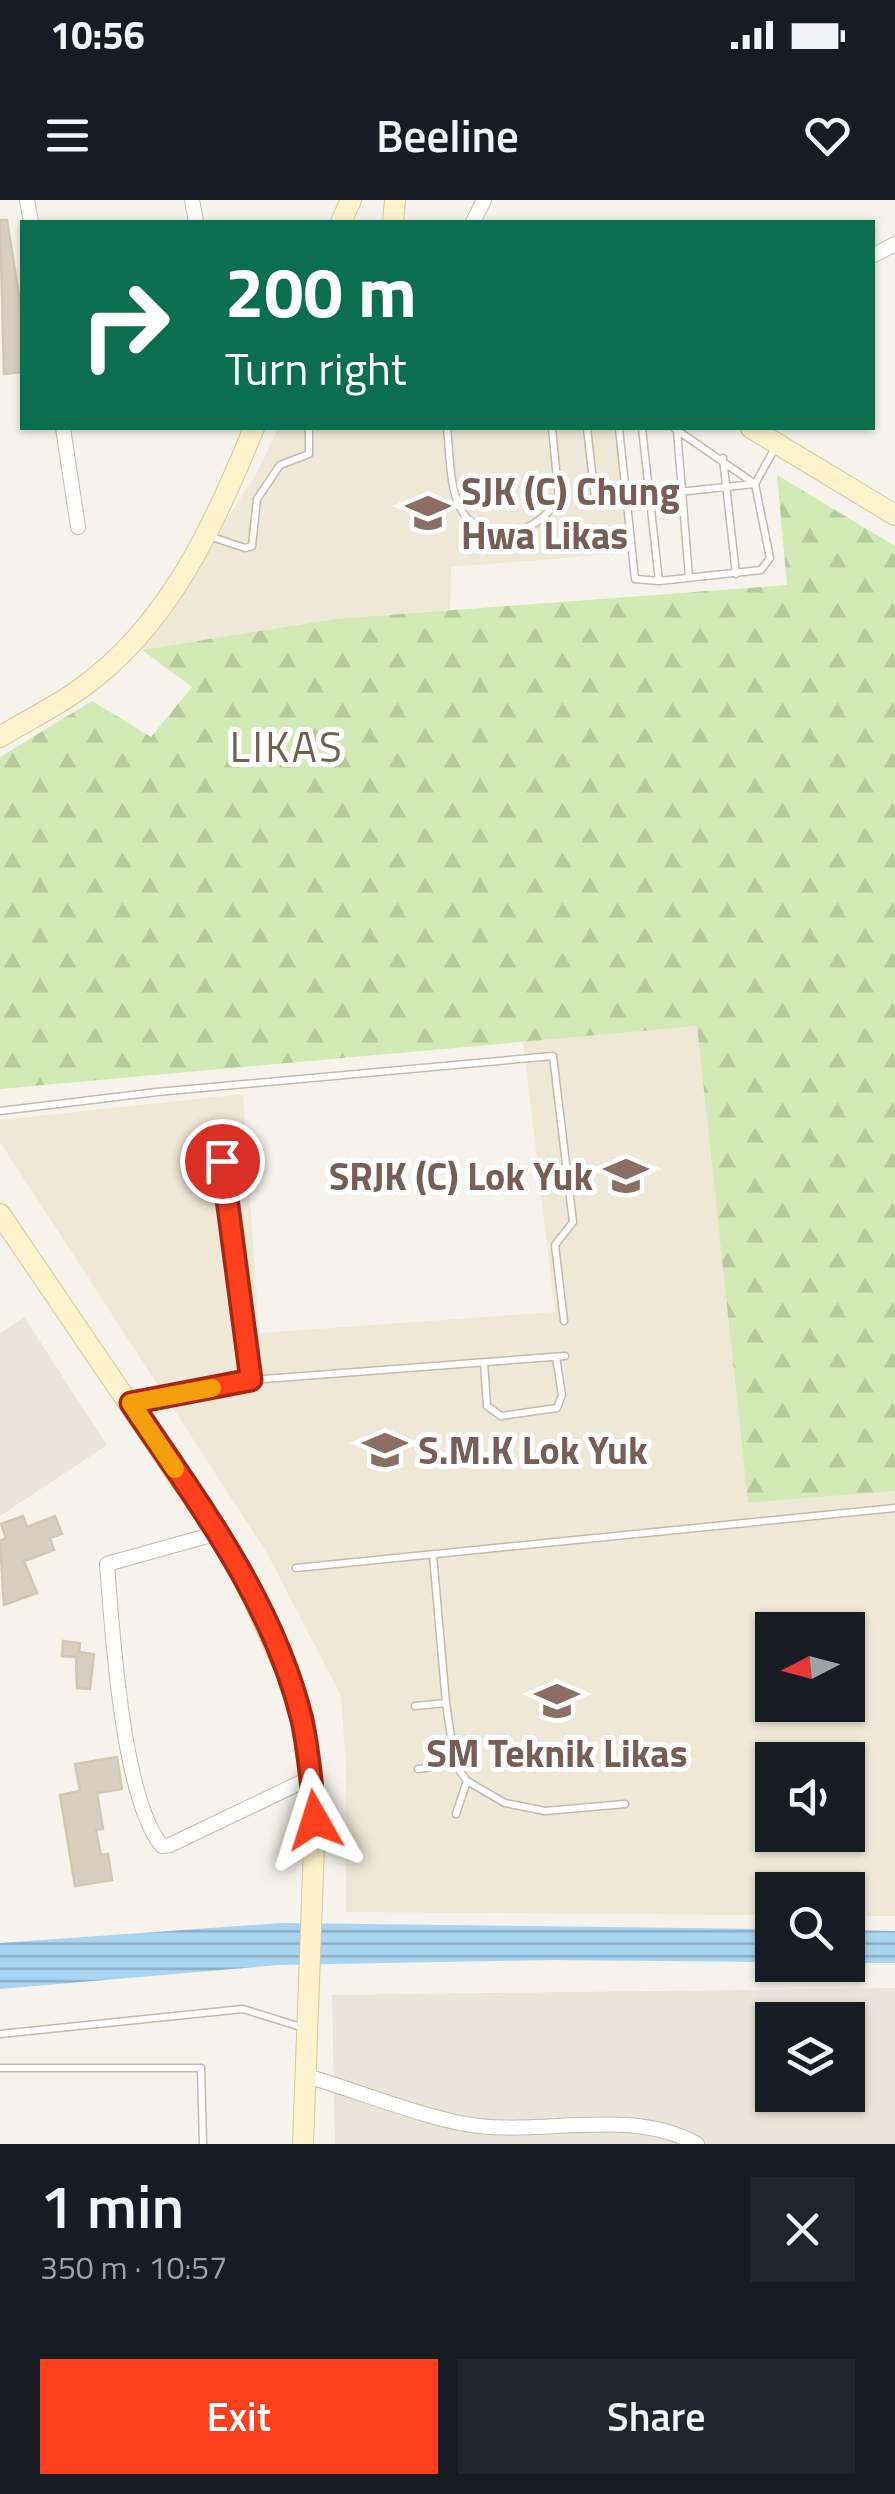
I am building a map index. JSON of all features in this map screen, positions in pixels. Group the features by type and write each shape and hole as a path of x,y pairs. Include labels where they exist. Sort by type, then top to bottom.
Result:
{"street":[{"path":"63,430 78,527"},
{"path":"0,737 82,688 131,644 208,535 253,430"},
{"path":"754,430 895,516"},
{"path":"0,1214 218,1533 276,1640 302,1722 316,1848 305,2028 303,2144"},
{"path":"218,1533 106,1564 117,1697 148,1822 158,1841 170,1846 310,1778"},
{"path":"303,2074 474,2126 543,2137 644,2124 670,2130 697,2144"}],"lane":[{"path":"208,535 245,548 252,546 258,499 280,464 310,454 309,430"},
{"path":"447,430 454,500 465,520 480,530 500,533 526,531 559,498 552,430"},
{"path":"587,430 596,498"},
{"path":"619,430 635,579 658,581 762,570 770,558 755,484 679,430"},
{"path":"642,430 658,581"},
{"path":"676,430 689,577"},
{"path":"755,484 778,444"},
{"path":"723,458 736,574"},
{"path":"650,494 755,484"},
{"path":"0,1111 156,1092 553,1056 573,1222 556,1245 564,1322"},
{"path":"222,1161 251,1380"},
{"path":"131,1403 251,1380 484,1362 561,1357 562,1395 557,1408 501,1416 487,1406 484,1362"},
{"path":"296,1568 895,1508"},
{"path":"433,1555 455,1764 467,1781 504,1803 544,1811 625,1804"},
{"path":"415,1706 446,1703"},
{"path":"418,1769 455,1764"},
{"path":"456,1814 467,1781"},
{"path":"0,2034 244,2009 305,2028"},
{"path":"0,2068 201,2068 203,2144"}],"shaded area":[{"name":"SJK (C) Chung Hwa Likas","path":"277,430 617,430 628,553 451,567 450,610 334,619 142,650 256,474"},
{"path":"697,1026 748,1503 895,1491 895,1916 865,1916 865,1872 755,1872 755,1915 346,1912 346,1764 341,1696 267,1553 0,1142 0,1120 243,1094 259,1333 555,1312 523,1040"},
{"path":"24,1317 107,1445 0,1516 0,1333"},
{"path":"895,1988 895,2144 335,2144 332,1995"}],"green space":[{"path":"777,475 895,546 895,1491 748,1503 697,1026 0,1089 0,757 92,701 151,737 192,687 142,650 334,619 787,585"}],"water":[{"path":"282,1923 755,1929 755,1962 554,1960 278,1965 0,1989 0,1943"},
{"path":"865,1930 895,1931 895,1963 865,1963"}],"building":[{"path":"0,220 7,220 20,301 20,372 4,374"},
{"path":"23,1516 27,1527 55,1516 62,1534 50,1538 54,1550 24,1561 37,1593 4,1605 0,1541 6,1538 1,1524"},
{"path":"63,1641 80,1643 79,1652 94,1654 90,1689 77,1688 76,1657 62,1656"},
{"path":"117,1757 122,1789 97,1793 103,1829 96,1830 101,1855 108,1854 112,1880 75,1886 60,1795 80,1791 75,1764"}],"slow traffic":[{"path":"175,1469 131,1403 212,1388"}],"place":[{"name":"SJK (C) Chung Hwa Likas","path":"428,513"},
{"name":"SRJK (C) Lok Yuk","path":"626,1176"},
{"name":"S.M.K Lok Yuk","path":"385,1450"},
{"name":"SM Teknik Likas","path":"557,1701"}],"district":[{"name":"LIKAS","path":"287,746"}],"route":[{"path":"222,1161 251,1380 131,1403 237,1563 276,1640 302,1722 315,1820"}]}
